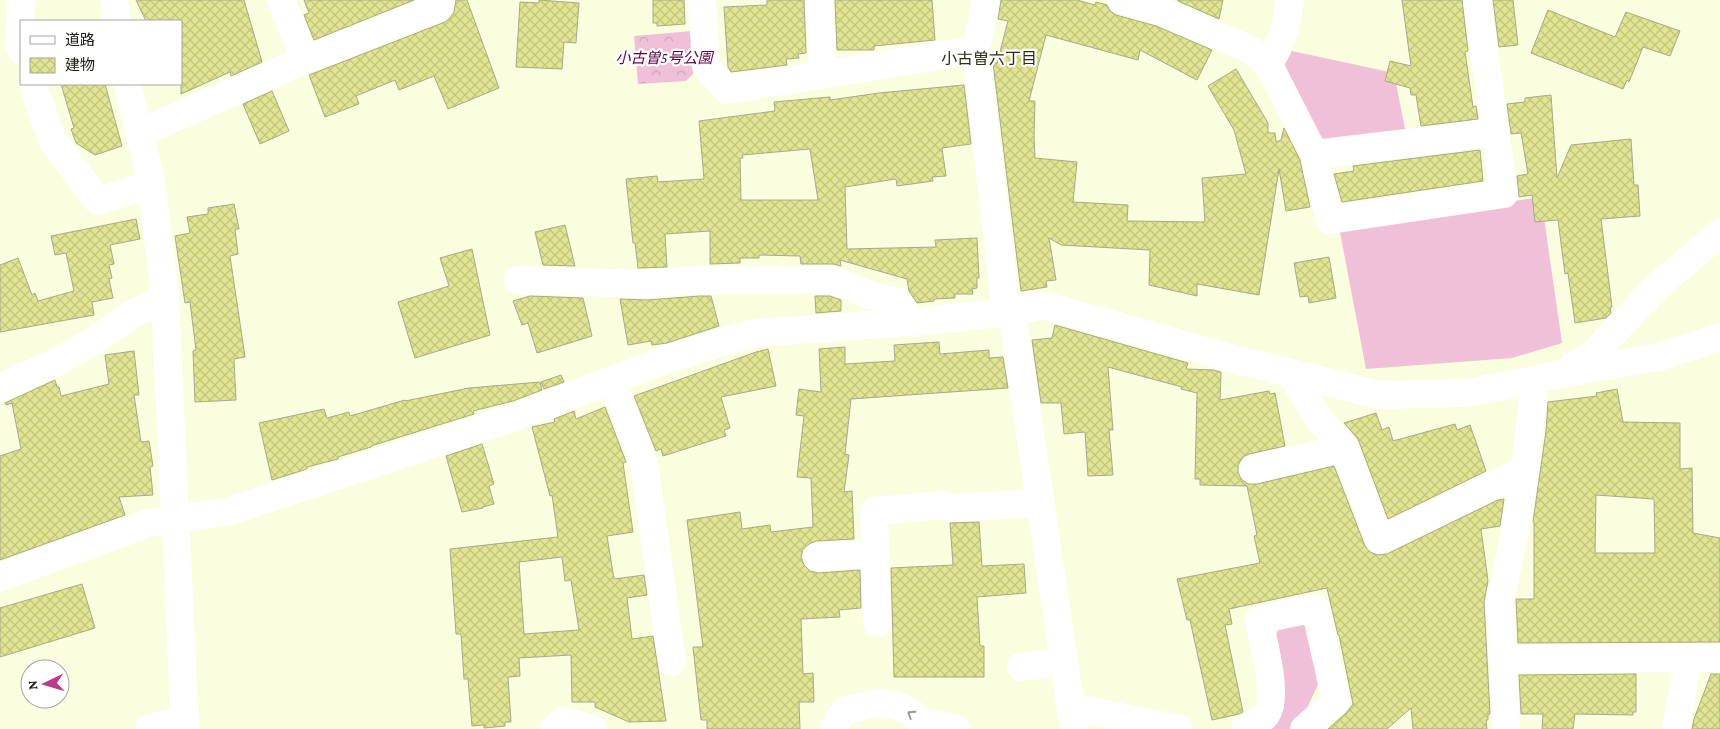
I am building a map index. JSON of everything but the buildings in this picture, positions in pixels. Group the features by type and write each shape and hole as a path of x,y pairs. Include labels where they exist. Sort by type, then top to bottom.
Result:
{"street":[{"path":"20,20 21,0"},
{"path":"114,0 116,20"},
{"path":"281,0 305,60"},
{"path":"140,133 305,60 439,7 441,0"},
{"path":"702,0 706,67 727,90 976,50"},
{"path":"819,0 823,75"},
{"path":"986,0 976,50 1009,312 1041,504 1073,718 1178,729"},
{"path":"1121,0 1162,6 1251,50 1270,65 1315,155 1316,170 1330,220 1504,194 1477,0"},
{"path":"1270,65 1285,29 1290,0"},
{"path":"20,22 20,47"},
{"path":"33,85 52,140 98,201 152,184"},
{"path":"127,85 152,184 165,299 185,724 149,729"},
{"path":"1315,155 1496,132"},
{"path":"1547,377 1593,354 1660,284 1720,233"},
{"path":"518,280 646,284 699,280 833,280 872,296 898,302 910,322"},
{"path":"0,388 57,362 94,341 134,313 165,299"},
{"path":"0,577 149,523 230,511 518,416 667,359 756,333 910,322 1009,312 1042,305 1233,359 1380,395 1465,393 1658,357 1720,337"},
{"path":"1291,374 1322,422 1343,445 1380,540 1525,470"},
{"path":"1506,729 1500,601 1516,526 1525,470 1547,377"},
{"path":"612,381 644,464 672,662"},
{"path":"1253,469 1344,448"},
{"path":"877,623 874,511 945,505 951,508 1041,504"},
{"path":"817,557 875,554"},
{"path":"1245,729 1264,717 1271,706 1272,692 1259,620 1315,608 1336,701 1304,729"},
{"path":"1676,729 1688,658"},
{"path":"1502,659 1720,658"},
{"path":"1021,667 1064,662"},
{"path":"834,729 838,719 847,710 876,703 896,705 909,711 922,722 956,729"},
{"path":"554,729 563,721 592,729"}],"green space":[{"name":"小古曽5号公園","path":"692,31 694,73 686,81 638,84 634,36"},
{"path":"1292,51 1394,73 1405,129 1320,139 1284,66"},
{"path":"1541,197 1562,343 1512,358 1366,369 1339,227"},
{"path":"1308,624 1320,680 1302,719 1291,729 1264,729 1283,711 1284,701 1272,640 1281,626"}],"district":[{"name":"小古曽六丁目","path":"989,58"}]}
